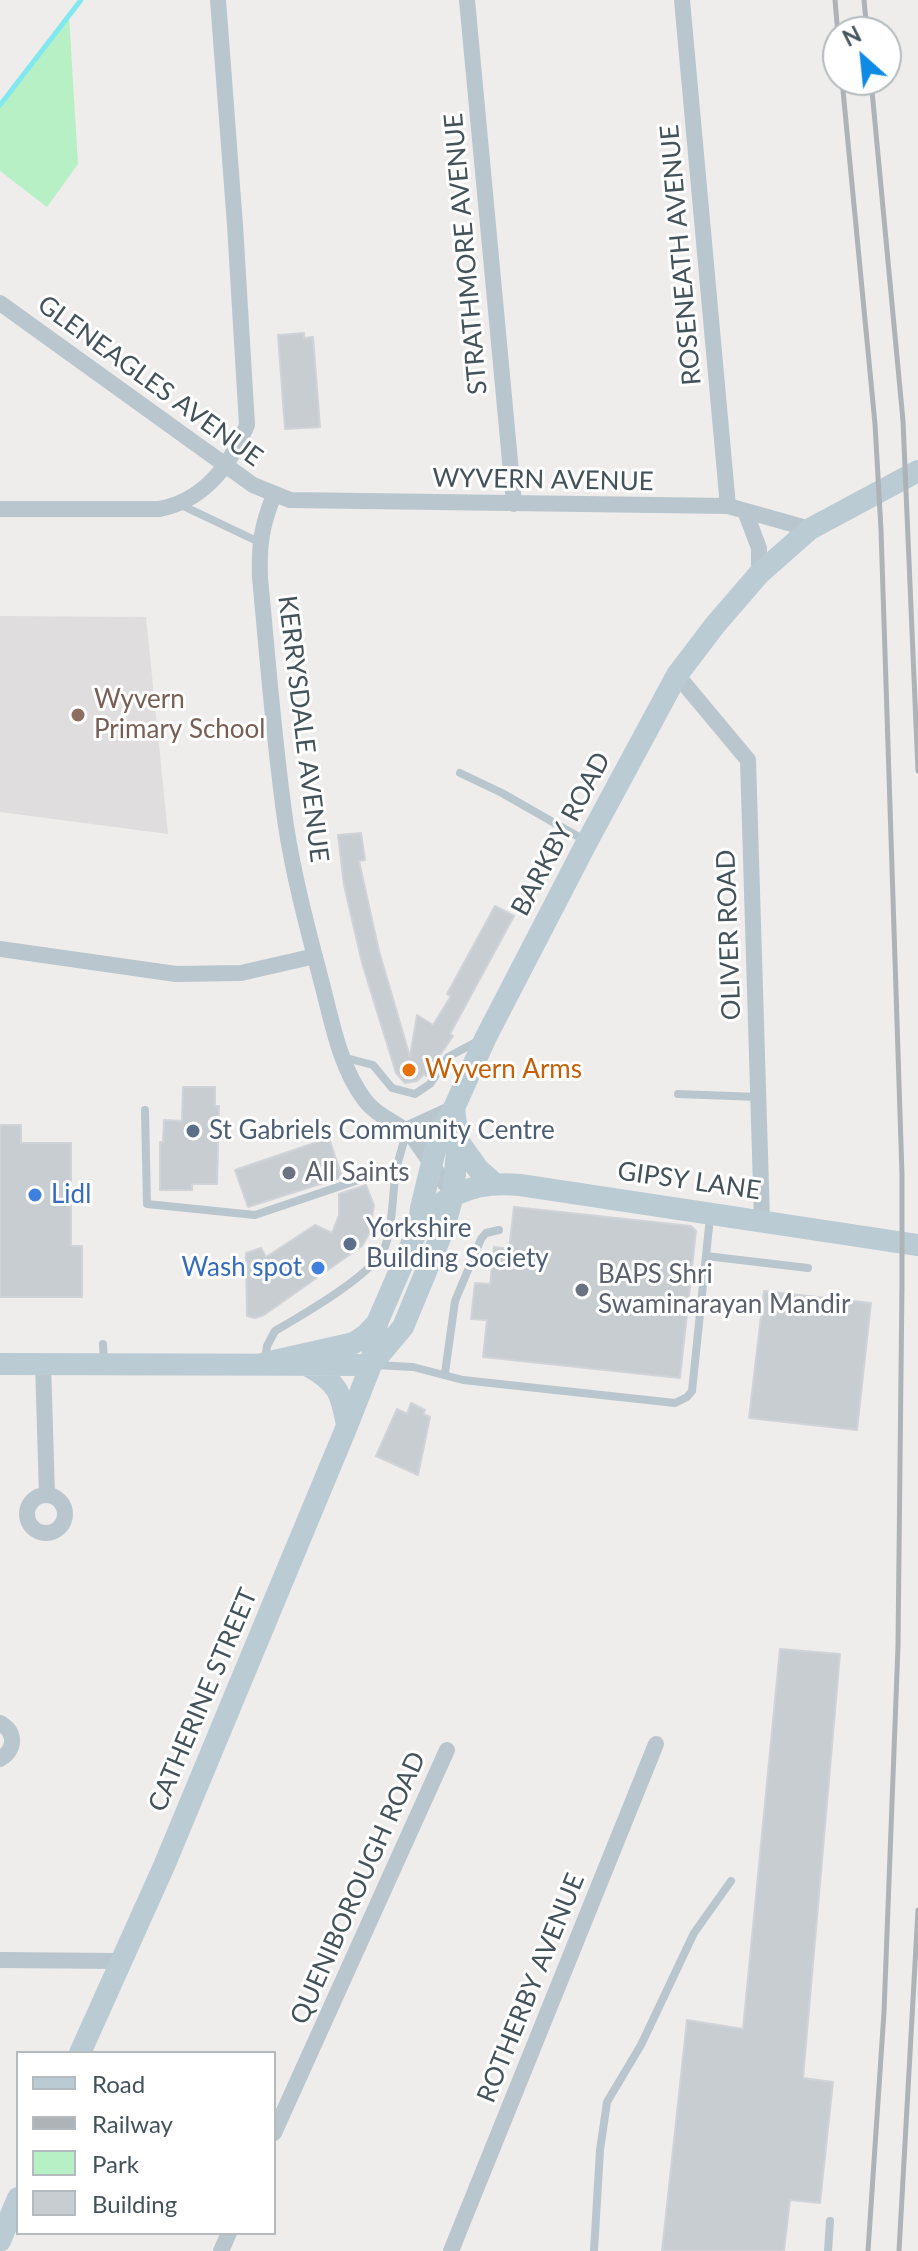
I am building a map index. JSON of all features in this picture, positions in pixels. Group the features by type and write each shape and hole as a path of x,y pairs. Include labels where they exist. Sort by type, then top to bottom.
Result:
{"street":[{"path":"0,509 159,509 181,505 199,493 225,465 247,425 218,0"},
{"name":"STRATHMORE AVENUE","path":"467,0 514,504"},
{"name":"ROSENEATH AVENUE","path":"682,0 728,506"},
{"name":"GLENEAGLES AVENUE","path":"0,303 225,465 274,495"},
{"name":"BARKBY ROAD","path":"419,1226 439,1134 587,842 677,675 759,574 810,529 918,471"},
{"name":"WYVERN AVENUE","path":"274,495 290,500 322,502 728,506 810,529"},
{"name":"KERRYSDALE AVENUE","path":"274,495 259,542 268,656 287,828 315,956 350,1077 366,1102 389,1122 406,1130 453,1195"},
{"path":"745,511 759,548 759,574"},
{"name":"OLIVER ROAD","path":"677,675 748,760 762,1220"},
{"path":"0,949 176,974 241,973 315,956"},
{"path":"0,1364 43,1363 104,1354 310,1367 371,1365 403,1327 444,1228 453,1195 458,1141 454,1108 406,1130"},
{"path":"458,1141 478,1169 495,1184"},
{"name":"GIPSY LANE","path":"371,1365 377,1323 419,1226 437,1205 453,1195 495,1184 711,1212 918,1245"},
{"path":"265,1363 354,1343 377,1323"},
{"path":"43,1363 47,1495"},
{"name":"CATHERINE STREET","path":"81,2051 176,1838 371,1365"},
{"path":"310,1367 330,1379 341,1396 347,1426"},
{"path":"0,1723 8,1728 12,1740 9,1753 0,1759"},
{"name":"ROTHERBY AVENUE","path":"451,2251 656,1744"},
{"name":"QUENIBOROUGH ROAD","path":"276,2129 447,1750"},
{"path":"0,1960 119,1961"},
{"path":"0,2241 16,2203"},
{"path":"225,2242 241,2251"}],"lane":[{"path":"181,505 259,542"},
{"path":"460,773 502,793 587,842"},
{"path":"342,1057 373,1065 392,1088 415,1094 430,1084 448,1057 486,1037"},
{"path":"678,1094 758,1097"},
{"path":"145,1110 147,1204 255,1215 397,1167"},
{"path":"265,1363 267,1346 275,1331 365,1271 383,1251 390,1229 397,1167 406,1130"},
{"path":"371,1365 413,1367 478,1381 675,1403 681,1401 692,1391 711,1212"},
{"path":"445,1373 455,1301 481,1239 486,1233 499,1230"},
{"path":"706,1256 808,1268"},
{"path":"594,2251 600,2150 607,2102 641,2045 694,1933 731,1881"},
{"path":"828,2251 830,2221"}],"shaded area":[{"name":"Wyvern Primary School","path":"0,616 146,617 168,834 0,812"}],"green space":[{"path":"69,16 78,164 47,207 0,171 0,105"}],"building":[{"path":"304,333 304,338 313,337 320,427 285,429 278,335"},
{"path":"361,833 365,860 359,861 379,951 410,1057 417,1015 433,1025 451,996 447,994 495,906 514,916 450,1034 453,1036 426,1076 424,1074 417,1081 405,1083 396,1073 362,963 344,885 338,835"},
{"name":"St Gabriels Community Centre","path":"183,1087 215,1087 215,1106 219,1106 217,1184 192,1184 192,1190 160,1190 160,1142 163,1142 164,1120 182,1121"},
{"name":"Lidl","path":"0,1125 21,1125 21,1143 71,1143 71,1246 82,1246 82,1297 0,1297"},
{"name":"All Saints","path":"329,1138 342,1177 248,1207 235,1170"},
{"path":"366,1185 374,1205 369,1234 362,1246 264,1315 255,1318 247,1316 246,1253 261,1248 266,1257 315,1225 332,1233 339,1215 339,1194"},
{"name":"BAPS Shri Swaminarayan Mandir","path":"514,1207 691,1226 696,1231 680,1378 483,1357 487,1320 471,1319 475,1283 490,1284 494,1247 509,1249"},
{"path":"764,1291 871,1303 857,1430 749,1418"},
{"path":"411,1403 425,1410 423,1414 430,1417 418,1475 376,1456 397,1409 407,1414"},
{"path":"780,1649 840,1654 803,2078 833,2082 820,2203 790,2200 784,2251 662,2251 687,2020 743,2029"}],"waterway":[{"path":"0,105 81,0"}],"railway":[{"path":"835,0 836,16"},
{"path":"864,0 866,16"},
{"path":"844,96 875,424 881,530 902,1175 898,1646 884,2012 868,2251"},
{"path":"873,96 903,421 918,771"},
{"path":"899,2251 918,1910"}],"place":[{"name":"Wyvern Primary School","path":"78,715"},
{"name":"Wyvern Arms","path":"409,1070"},
{"name":"St Gabriels Community Centre","path":"193,1131"},
{"name":"All Saints","path":"289,1173"},
{"name":"Lidl","path":"35,1195"},
{"name":"Yorkshire Building Society","path":"350,1244"},
{"name":"Wash spot","path":"318,1268"},
{"name":"BAPS Shri Swaminarayan Mandir","path":"582,1290"}]}
